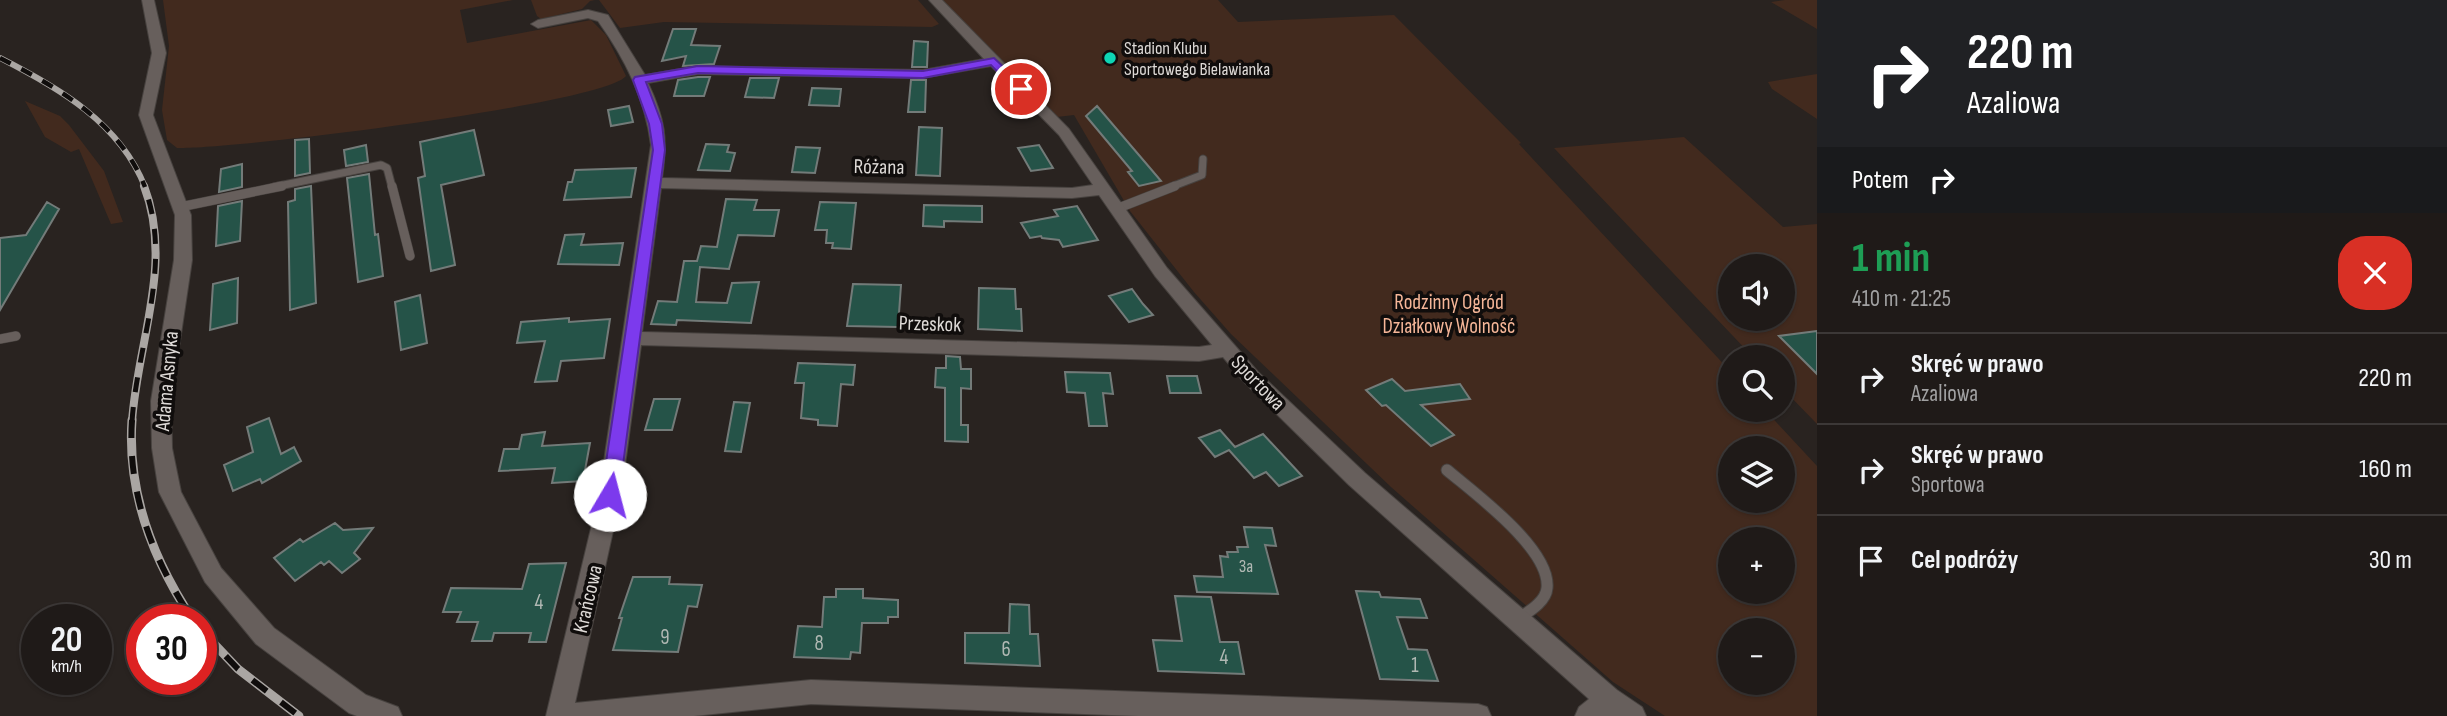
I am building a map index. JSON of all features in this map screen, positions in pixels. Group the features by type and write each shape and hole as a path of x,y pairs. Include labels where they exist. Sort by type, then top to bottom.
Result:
{"street":[{"name":"Adama Asnyka","path":"148,0 159,53 146,115 183,215 183,260 161,401 162,448 170,492 213,575 265,636 358,704 389,716"},
{"name":"Sportowa","path":"935,0 1061,129 1170,283 1226,349 1317,441 1517,620 1608,699 1633,716"},
{"name":"Krańcowa","path":"538,24 588,15 603,18 639,80 657,129 659,150 605,521 559,716"},
{"path":"639,80 698,69 923,74 994,61"},
{"name":"Różana","path":"655,183 1072,193 1103,189"},
{"name":"Przeskok","path":"632,338 1199,354 1226,349"},
{"path":"573,716 811,692 1478,716"},
{"path":"1588,716 1608,699"}],"lane":[{"path":"1116,209 1142,201 1202,175 1203,159"},
{"path":"180,206 381,165 387,168 410,256"},
{"path":"0,339 16,336"},
{"path":"1447,470 1524,540 1542,564 1548,580 1546,591 1539,602 1517,620"}],"green space":[{"path":"163,0 513,0 460,10 467,43 591,20 606,35 626,76 603,87 488,112 266,142 177,148 167,140 162,110 169,46"},
{"path":"531,0 595,0 582,9 541,19 537,16"},
{"path":"599,0 918,0 939,24 932,27 664,22 620,28"},
{"name":"Rodzinny Ogród Działkowy Wolność","path":"941,0 1218,0 1238,22 1394,15 1521,143 1519,144 1718,358 1718,422 1776,422 1789,436 1718,436 1718,513 1795,513 1795,442 1817,466 1817,716 1665,716 1613,682 1391,487 1231,334 1130,211 1074,115 1057,117"},
{"path":"1817,0 1817,29 1771,2"},
{"path":"1817,74 1817,119 1772,89 1768,82"},
{"path":"25,101 60,116 69,125 104,171 123,222 111,224 79,149 71,152 45,137"},
{"path":"1684,137 1783,227 1817,224 1817,424 1795,401 1795,345 1742,345 1728,331 1795,331 1795,254 1718,254 1718,320 1554,148"}],"building":[{"path":"673,29 696,29 691,45 720,46 714,64 683,66 686,56 662,61"},
{"path":"914,41 928,42 927,67 912,67"},
{"path":"710,77 704,96 674,96 678,80"},
{"path":"750,78 779,78 774,98 745,97"},
{"path":"911,80 926,80 925,112 908,112"},
{"path":"812,88 841,89 839,106 809,105"},
{"path":"629,106 633,122 611,126 608,110"},
{"path":"1097,106 1161,181 1139,186 1128,172 1132,171 1086,116"},
{"path":"919,127 942,128 940,176 916,175"},
{"path":"474,130 484,175 441,185 455,265 431,271 418,178 425,176 420,142"},
{"path":"309,139 310,173 295,176 295,140"},
{"path":"706,144 729,145 727,152 735,153 730,171 698,170"},
{"path":"366,145 368,162 346,166 344,150"},
{"path":"1039,145 1053,168 1031,171 1018,148"},
{"path":"796,147 820,148 815,173 792,172"},
{"path":"242,164 242,187 219,192 221,169"},
{"path":"636,168 631,197 564,200 568,182 572,182 575,170"},
{"path":"369,174 375,235 378,234 383,276 358,282 347,178"},
{"path":"311,186 316,303 290,310 288,202 295,200 295,189"},
{"path":"726,199 757,200 754,210 779,210 774,236 738,235 729,269 700,267 696,302 727,303 732,283 759,282 751,323 677,320 676,325 651,324 658,301 677,302 684,261 697,261 701,246 717,247"},
{"path":"242,201 240,241 216,246 218,206"},
{"path":"47,202 59,209 0,310 0,238 26,235"},
{"path":"820,202 856,203 851,249 832,248 833,243 826,243 827,230 815,230"},
{"path":"924,205 982,206 982,222 944,221 944,227 923,226"},
{"path":"1077,206 1098,240 1063,247 1059,240 1041,236 1030,238 1021,223 1058,216 1054,210"},
{"path":"584,234 581,245 623,243 619,265 558,264 565,235"},
{"path":"238,278 237,323 210,330 213,284"},
{"path":"853,284 901,285 898,327 847,326"},
{"path":"979,288 1015,289 1016,309 1021,309 1022,331 978,329"},
{"path":"1132,289 1153,315 1129,322 1109,296"},
{"path":"420,295 427,343 401,350 395,302"},
{"path":"569,318 569,322 610,319 604,358 561,361 557,381 535,382 545,341 517,343 521,322"},
{"path":"1817,331 1817,374 1795,352 1795,345 1788,345 1779,336"},
{"path":"946,356 960,357 961,369 971,369 971,389 961,388 961,425 968,425 968,442 945,441 945,388 935,387 936,368 946,368"},
{"path":"798,363 855,365 853,385 841,384 837,426 818,425 818,420 801,418 804,383 795,383"},
{"path":"1065,372 1110,373 1113,394 1103,393 1107,426 1089,426 1085,393 1067,392"},
{"path":"1167,376 1197,376 1201,393 1170,393"},
{"path":"1392,379 1405,391 1460,384 1470,399 1421,405 1454,435 1431,446 1366,390"},
{"path":"654,399 680,399 672,430 645,430"},
{"path":"734,402 750,403 741,452 725,451"},
{"path":"269,418 281,454 294,447 301,461 262,483 260,479 233,491 224,465 253,452 247,427"},
{"path":"1220,430 1235,447 1263,434 1302,476 1279,486 1266,472 1254,478 1229,450 1215,457 1199,438"},
{"path":"545,432 542,446 590,443 583,481 552,483 555,468 499,471 504,449 519,449 522,435"},
{"path":"335,523 343,530 373,528 354,553 360,559 342,573 329,561 324,565 321,562 295,581 274,558 300,539 303,542"},
{"path":"1244,527 1272,528 1276,546 1265,545 1278,594 1197,592 1194,576 1223,577 1220,556 1228,557 1227,552 1238,552 1237,547 1248,547"},
{"path":"566,563 546,642 529,642 531,633 494,633 492,641 472,641 478,622 457,622 461,612 443,612 451,588 522,589 529,564"},
{"path":"633,577 670,577 669,584 702,585 697,607 688,606 678,652 613,650 622,618 619,618"},
{"path":"836,589 863,589 863,598 898,600 898,617 888,617 888,623 862,623 860,653 851,652 850,659 794,657 798,626 822,627 824,597 836,597"},
{"path":"1356,591 1379,592 1381,597 1420,599 1427,618 1397,617 1408,649 1427,650 1438,681 1380,679"},
{"path":"1175,596 1211,597 1220,642 1238,642 1244,674 1158,671 1153,640 1182,641"},
{"path":"1010,604 1029,605 1030,634 1038,634 1040,666 965,663 965,633 1009,633"}],"railway":[{"path":"0,58 65,95 104,126 134,164 145,187"},
{"path":"132,422 155,274 152,215 144,186"},
{"path":"132,422 134,474 146,525 166,574 183,604"},
{"path":"217,647 238,669 299,716"}],"place":[{"name":"Stadion Klubu Sportowego Bielawianka","path":"1110,58"}],"route":[{"path":"610,495 659,150 656,124 639,80 698,69 923,74 994,61 1021,89"}]}
